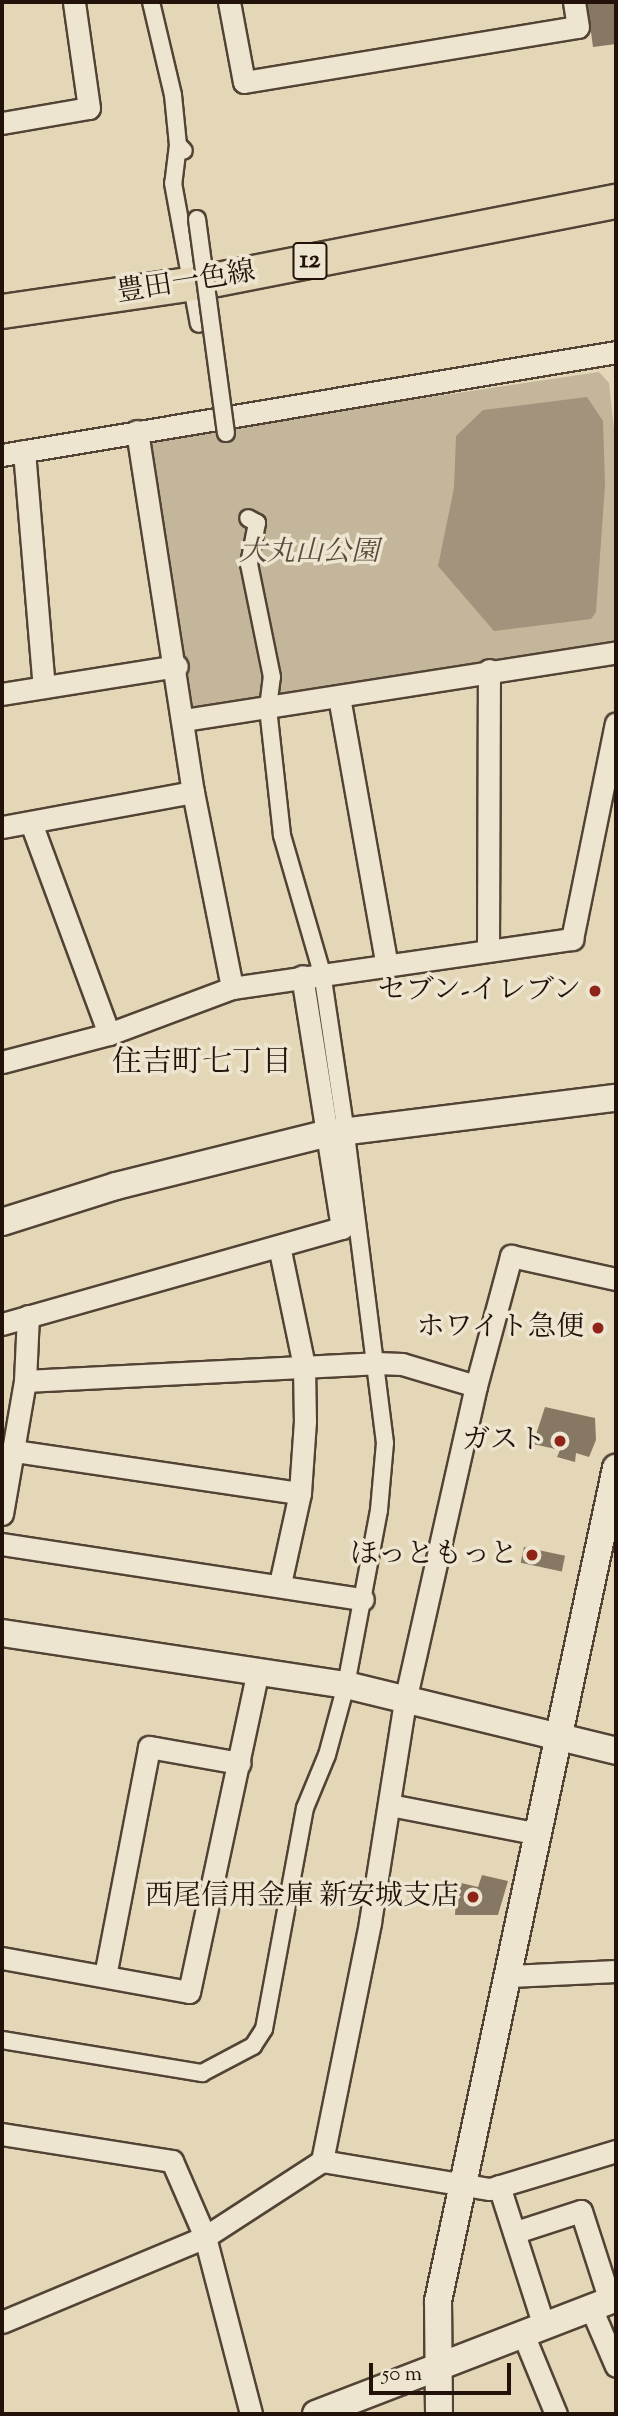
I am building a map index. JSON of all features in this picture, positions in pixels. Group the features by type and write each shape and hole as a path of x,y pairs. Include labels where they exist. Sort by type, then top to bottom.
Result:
{"main road":[{"name":"豊田一色線","path":"2,311 188,284 616,201"}],"street":[{"path":"2,123 89,108 74,2"},
{"path":"151,2 183,150 173,183 188,284 199,324"},
{"path":"229,2 244,82 578,27 574,2"},
{"path":"197,219 226,433"},
{"path":"2,455 616,352"},
{"path":"137,431 177,666 194,792 232,988"},
{"path":"24,451 44,687"},
{"path":"2,2040 202,2073 253,2046 264,2029 304,1808 327,1755 346,1685 363,1599 385,1443 376,1363 335,1134 312,975 282,835 268,708 272,677 249,564 257,523 248,518"},
{"path":"184,720 616,652"},
{"path":"2,694 177,666"},
{"path":"488,948 489,670"},
{"path":"339,697 386,962"},
{"path":"2,1062 108,1034 232,988 386,962 572,940 616,723"},
{"path":"2,827 194,792"},
{"path":"31,823 108,1034"},
{"path":"2,1222 178,1170 335,1134 616,1098"},
{"path":"2,1324 342,1228 335,1134"},
{"path":"279,1246 304,1366 300,1493 280,1584"},
{"path":"322,2161 390,1805 405,1701 475,1386 511,1256 616,1279"},
{"path":"2,1514 25,1381 28,1316"},
{"path":"25,1381 376,1363 402,1364 475,1386"},
{"path":"14,1451 300,1493"},
{"path":"439,2414 435,2370 438,2301 465,2188 616,1468"},
{"path":"2,1544 280,1584 363,1599"},
{"path":"2,1633 257,1674 346,1685 558,1741 616,1751"},
{"path":"2,1958 190,1993 257,1674"},
{"path":"104,1976 149,1747 240,1763"},
{"path":"390,1805 539,1834"},
{"path":"510,1976 616,1971"},
{"path":"2,2134 172,2161 205,2237 251,2414"},
{"path":"2,2322 205,2237 322,2161 465,2188 499,2186 616,2151"},
{"path":"499,2186 516,2232 534,2330 555,2414"},
{"path":"516,2232 581,2211 606,2302 616,2367"},
{"path":"316,2414 606,2302"}],"green space":[{"name":"大丸山公園","path":"599,372 609,383 616,448 614,646 196,710 192,707 149,445 154,438"}],"shaded area":[{"path":"587,397 603,421 605,485 596,612 591,619 494,631 438,566 454,488 456,436 483,410"}],"building":[{"path":"587,2 616,2 616,44 593,47"},
{"path":"545,1407 595,1418 596,1440 589,1457 576,1453 575,1462 557,1457 560,1450 533,1444"},
{"path":"524,1547 565,1556 562,1571 521,1563"},
{"path":"482,1875 508,1881 498,1915 455,1915 457,1882 478,1887"}],"place":[{"name":"セブン-イレブン","path":"595,991"},
{"name":"ホワイト急便","path":"598,1328"},
{"name":"ガスト","path":"560,1441"},
{"name":"ほっともっと","path":"532,1555"},
{"name":"西尾信用金庫 新安城支店","path":"473,1897"}],"district":[{"name":"住吉町七丁目","path":"202,1064"}]}
